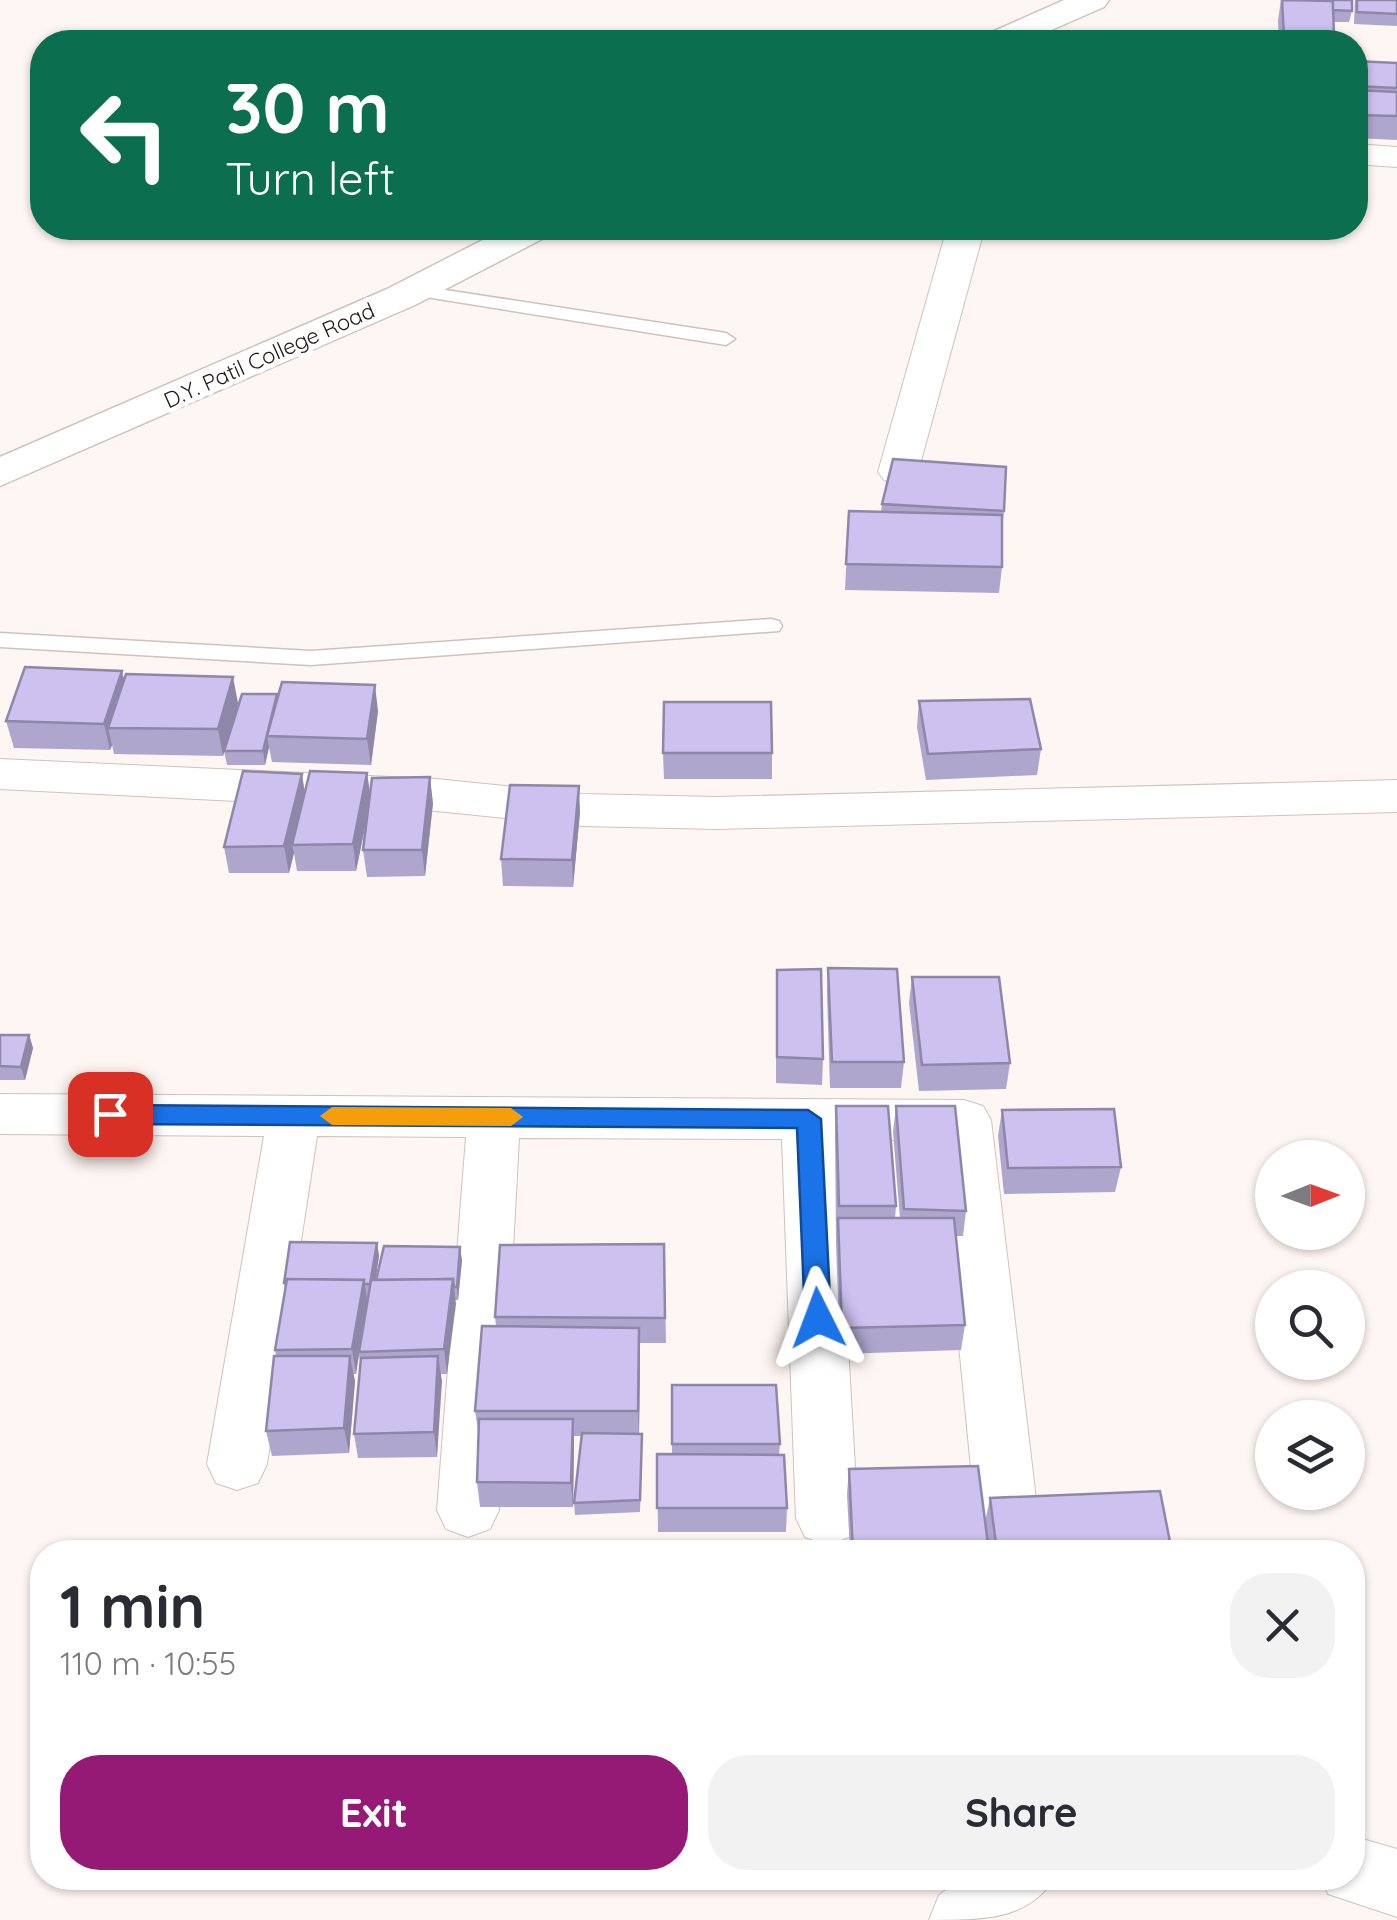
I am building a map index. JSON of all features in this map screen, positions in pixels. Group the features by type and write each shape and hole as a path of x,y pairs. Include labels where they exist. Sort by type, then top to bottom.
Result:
{"street":[{"path":"1025,30 1092,0"},
{"path":"1368,155 1397,157"},
{"name":"D.Y. Patil College Road","path":"0,472 414,290 511,240"},
{"path":"898,472 964,240"},
{"path":"0,774 436,795 582,810 717,813 1397,796"},
{"path":"0,1114 964,1120 1005,1499"},
{"path":"236,1464 294,1116"},
{"path":"468,1510 494,1117"},
{"path":"808,1119 827,1518"},
{"path":"1365,1873 1397,1882"},
{"path":"964,1920 1003,1890"}],"lane":[{"path":"414,290 726,339"},
{"path":"0,640 312,658 771,626"}],"building":[{"path":"1282,0 1333,1 1334,30 1284,30"},
{"path":"1315,0 1352,0 1352,11 1333,10 1333,1"},
{"path":"1357,0 1397,0 1397,14 1357,12"},
{"path":"1368,62 1397,63 1397,88 1368,87"},
{"path":"1368,91 1397,92 1397,116 1368,115"},
{"path":"893,459 1006,467 1004,511 882,504"},
{"path":"849,511 1002,515 1002,567 846,564"},
{"path":"25,667 122,671 104,724 6,721"},
{"path":"126,674 233,677 218,729 108,728"},
{"path":"282,682 375,685 367,739 267,736"},
{"path":"242,694 277,694 263,751 224,751"},
{"path":"1030,699 1041,749 928,754 919,701"},
{"path":"664,702 771,702 772,753 663,753"},
{"path":"243,771 302,774 284,846 224,847"},
{"path":"310,771 367,773 353,844 292,845"},
{"path":"430,777 422,850 363,850 372,778"},
{"path":"510,785 579,786 572,860 501,859"},
{"path":"828,968 897,969 904,1062 832,1062"},
{"path":"821,969 823,1059 777,1057 777,970"},
{"path":"912,977 999,977 1010,1063 922,1065"},
{"path":"0,1035 29,1035 21,1067 0,1066"},
{"path":"836,1106 888,1106 896,1206 839,1206"},
{"path":"896,1106 955,1106 966,1211 904,1209"},
{"path":"1114,1109 1121,1167 1008,1168 1002,1110"},
{"path":"838,1218 954,1218 965,1325 842,1328"},
{"path":"290,1242 377,1243 370,1284 364,1284 364,1280 287,1279 284,1283"},
{"path":"664,1244 665,1318 495,1317 500,1245"},
{"path":"384,1246 460,1247 457,1287 453,1279 376,1280"},
{"path":"287,1279 364,1280 352,1349 275,1350"},
{"path":"453,1279 444,1349 359,1352 371,1280"},
{"path":"482,1326 639,1328 638,1411 475,1411"},
{"path":"274,1356 350,1356 344,1428 266,1431"},
{"path":"438,1356 434,1432 354,1434 361,1358"},
{"path":"672,1385 776,1385 780,1444 672,1444"},
{"path":"479,1419 573,1419 571,1483 477,1482"},
{"path":"582,1433 642,1434 640,1500 574,1503"},
{"path":"657,1454 784,1455 787,1508 657,1508"},
{"path":"978,1466 987,1540 852,1540 849,1469"},
{"path":"1160,1491 1170,1540 995,1540 990,1498"}],"slow traffic":[{"path":"332,1116 511,1117"}],"route":[{"path":"110,1114 808,1119 818,1318"}]}
